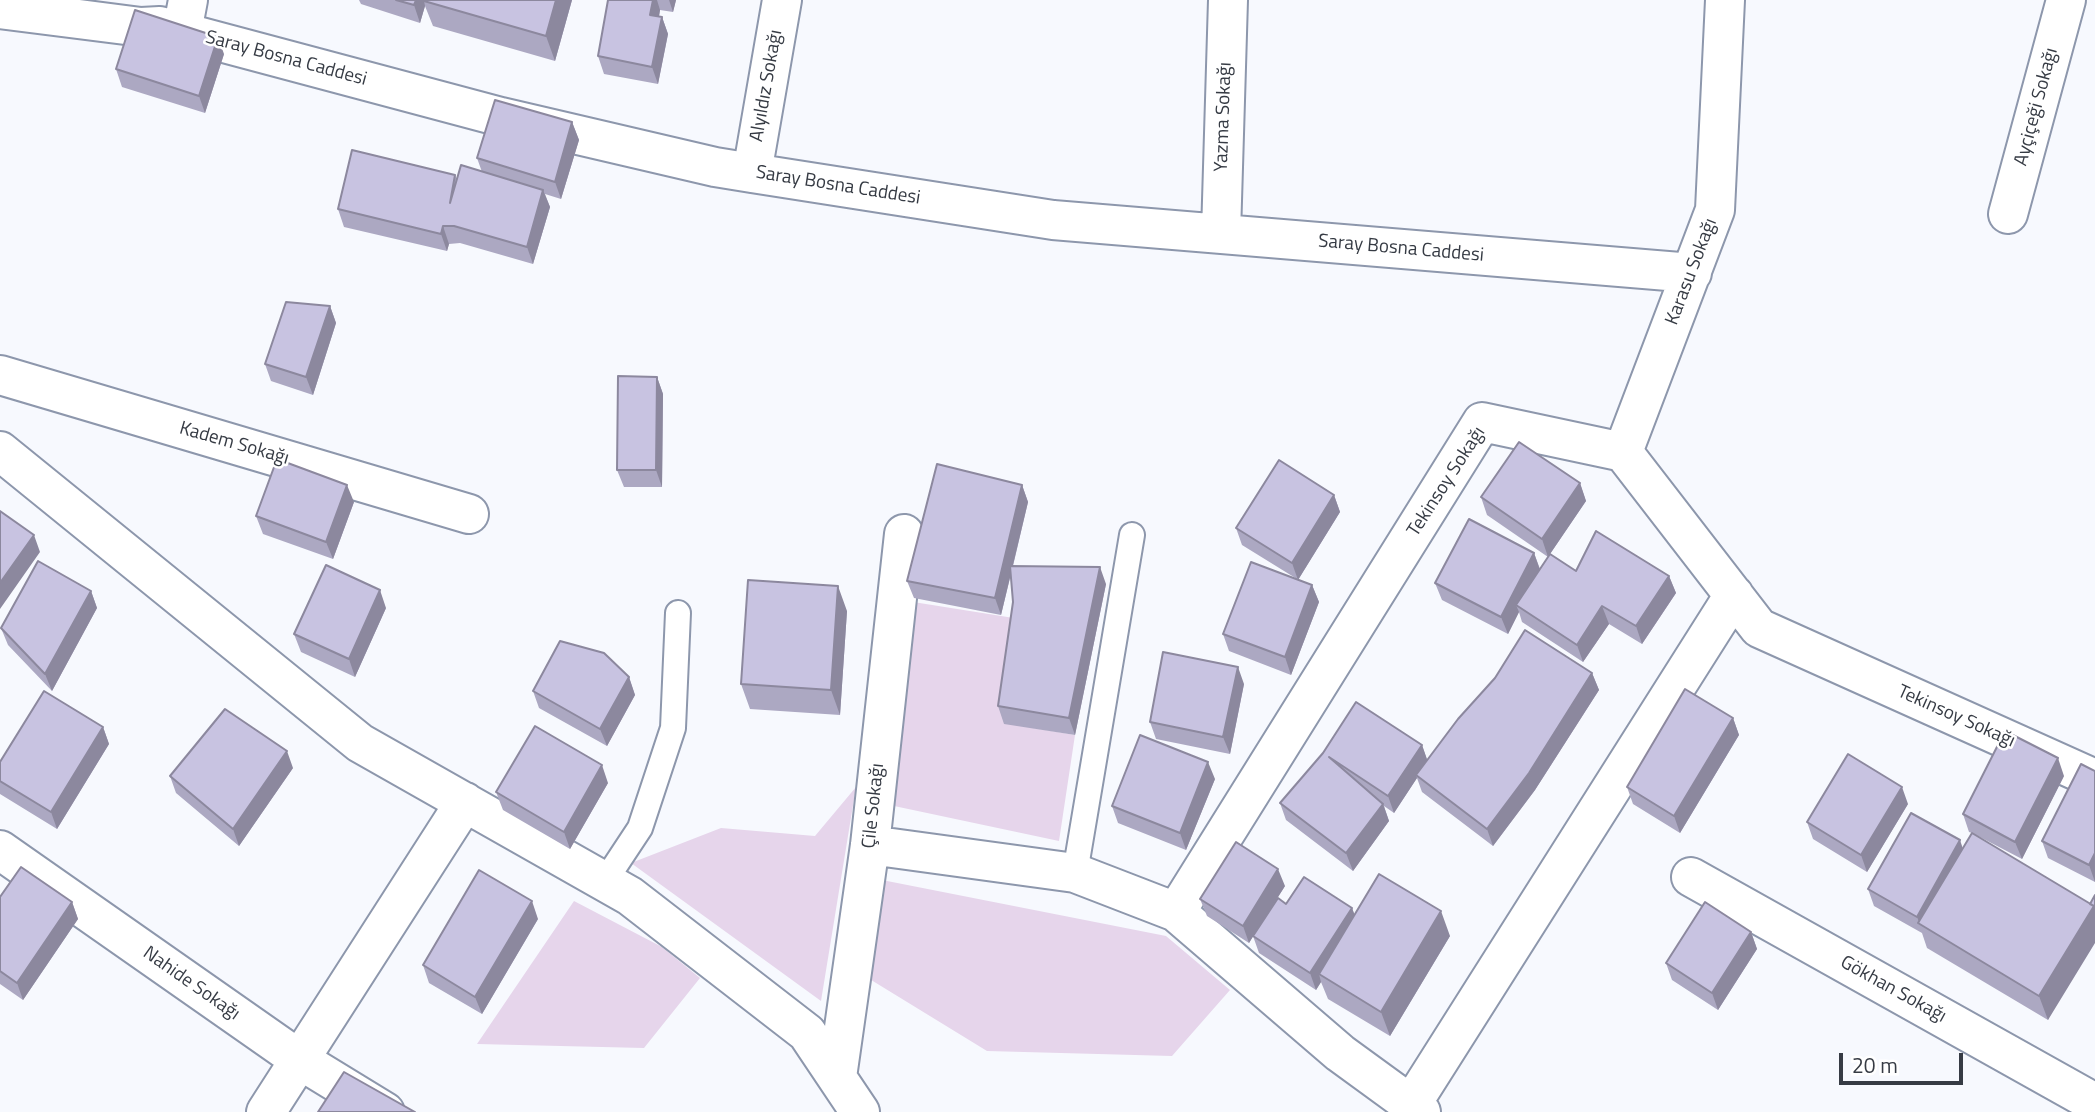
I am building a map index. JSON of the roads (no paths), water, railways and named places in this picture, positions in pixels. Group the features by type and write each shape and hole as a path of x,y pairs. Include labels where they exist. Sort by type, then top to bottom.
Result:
{"street":[{"name":"Alyıldız Sokağı","path":"751,173 782,0"},
{"name":"Yazma Sokağı","path":"1221,234 1228,0"},
{"name":"Karasu Sokağı","path":"1623,452 1716,210 1725,0"},
{"name":"Ayçiçeği Sokağı","path":"2008,214 2066,0"},
{"name":"Saray Bosna Caddesi","path":"0,9 141,27 160,26 185,16 501,117 751,173 1053,220 1692,273"},
{"name":"Kadem Sokağı","path":"0,375 469,514"},
{"name":"Tekinsoy Sokağı","path":"1176,912 1482,422 1623,452 1759,628 2095,779"},
{"path":"0,452 360,743 630,896 807,1033 860,1112"},
{"name":"Çile Sokağı","path":"837,1077 870,845 904,534"},
{"path":"870,845 1075,873 1176,912 1340,1053 1416,1109 1734,595"},
{"path":"267,1112 465,802"},
{"name":"Nahide Sokağı","path":"0,850 300,1060 385,1112"},
{"name":"Gökhan Sokağı","path":"1691,877 2095,1103"}],"lane":[{"path":"1075,873 1132,535"},
{"path":"605,881 640,828 673,728 678,613"}]}
